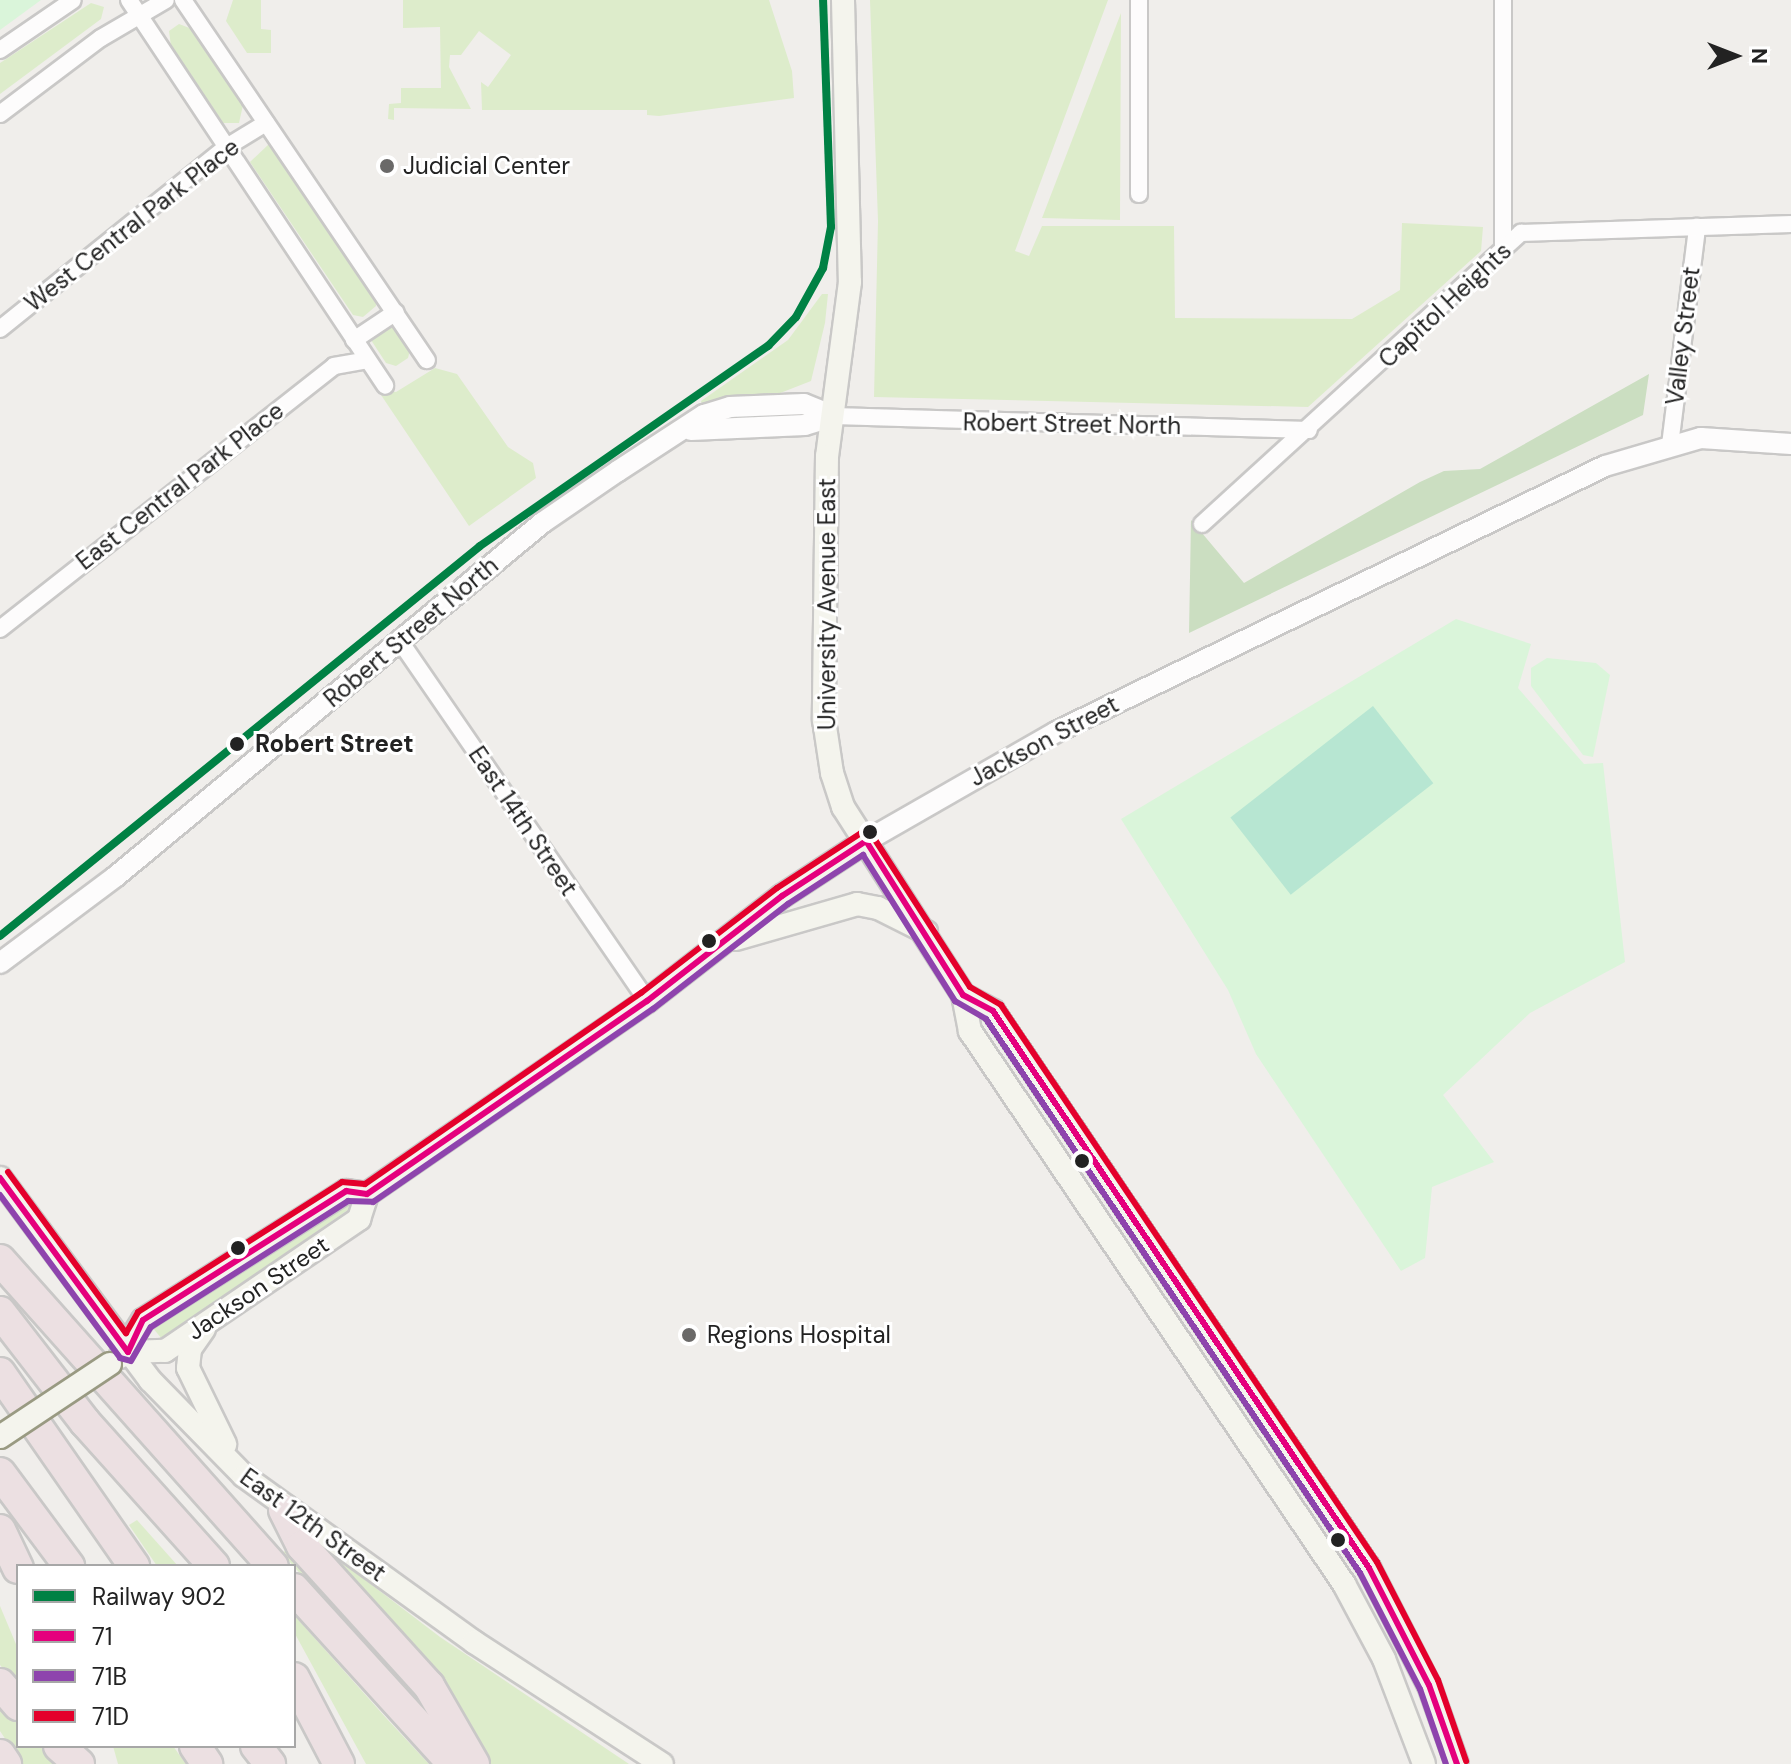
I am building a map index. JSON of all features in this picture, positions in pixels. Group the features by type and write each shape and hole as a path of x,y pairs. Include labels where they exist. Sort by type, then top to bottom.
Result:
{"highway":[{"path":"0,1260 271,1564"},
{"path":"0,1312 85,1422 212,1564"},
{"path":"0,1373 133,1564"},
{"path":"0,1473 68,1564"},
{"path":"284,1510 302,1546 429,1686 474,1764"},
{"path":"0,1530 16,1564"},
{"path":"296,1591 453,1764"},
{"path":"296,1682 339,1764"},
{"path":"0,1684 16,1703"},
{"path":"61,1748 79,1764"},
{"path":"258,1748 270,1764"},
{"path":"0,1755 6,1764"}],"main road":[{"name":"University Avenue East","path":"843,0 850,282 827,456 824,720 839,796 928,933 963,995 970,1031 1344,1584 1384,1659 1424,1764"},
{"name":"Jackson Street","path":"119,1358 165,1351 359,1219 367,1194 647,1001 866,841"},
{"path":"727,941 857,904 878,908 928,933"},
{"name":"University Avenue East","path":"963,995 993,1011 1362,1557 1413,1648 1457,1764"},
{"name":"East 12th Street","path":"0,1178 119,1358 244,1476 284,1510 548,1692 662,1764"},
{"name":"Jackson Street","path":"0,1437 119,1358 143,1320 346,1191 367,1194"},
{"path":"226,1309 197,1335 188,1368 199,1400 244,1476"}],"street":[{"path":"37,22 56,0"},
{"path":"0,50 73,0"},
{"path":"129,0 137,17 385,386"},
{"path":"0,114 137,17 166,0"},
{"path":"183,0 427,360"},
{"path":"1139,0 1139,194"},
{"path":"1503,0 1503,251"},
{"name":"West Central Park Place","path":"0,329 225,148 266,123"},
{"name":"Capitol Heights","path":"1202,524 1309,430 1521,233 1541,229 1791,224"},
{"name":"Valley Street","path":"1670,445 1697,227"},
{"path":"354,340 396,312"},
{"name":"East Central Park Place","path":"0,629 334,366 367,360"},
{"name":"Robert Street North","path":"0,963 115,877 542,523 679,432 707,426 805,425 834,416 1309,430"},
{"name":"Jackson Street","path":"866,841 1119,701 1605,466 1670,445 1732,437 1791,444"},
{"name":"East 14th Street","path":"400,641 647,1001"}],"green space":[{"path":"0,0 41,0 0,30"},
{"path":"233,0 261,0 261,29 271,30 271,53 247,53 226,21"},
{"path":"403,0 769,0 792,71 794,98 659,116 647,115 647,110 482,110 481,82 488,87 511,55 479,31 461,55 450,55 449,67 471,109 394,108 394,120 388,119 389,104 401,103 401,88 441,88 440,27 403,28"},
{"path":"870,0 1108,0 1015,251 1029,256 1042,226 1174,226 1175,318 1352,319 1400,290 1402,223 1483,227 1481,251 1308,407 874,397 878,221"},
{"path":"91,3 104,7 101,19 0,94 0,63"},
{"path":"1121,13 1120,220 1042,218"},
{"path":"179,24 192,29 243,105 239,123 223,123 171,46 169,31"},
{"path":"269,144 376,298 376,306 363,317 353,315 250,162"},
{"path":"822,294 828,294 825,323 811,381 770,397 702,405 701,401 788,340"},
{"path":"392,324 410,350 408,358 396,366 386,363 371,340"},
{"path":"435,368 457,374 508,447 533,463 536,478 469,526 377,389 396,392"},
{"path":"1649,374 1643,415 1189,633 1191,520 1244,583 1420,482 1444,471 1480,469"},
{"path":"1456,619 1531,644 1518,688 1584,764 1603,763 1625,962 1530,1013 1443,1095 1494,1162 1432,1187 1425,1258 1401,1271 1256,1054 1228,990 1121,819"},
{"path":"1547,658 1596,663 1610,675 1593,757 1583,755 1531,686 1531,668"},
{"path":"1373,706 1433,783 1291,895 1230,817"},
{"path":"349,1202 352,1207 162,1339 152,1327"},
{"path":"137,1520 176,1564 156,1564 129,1525"},
{"path":"313,1540 440,1637 629,1764 483,1764"},
{"path":"286,1550 342,1600 454,1741 339,1618 296,1569 296,1564 292,1564 282,1553"},
{"path":"0,1606 16,1644 16,1685 0,1665"},
{"path":"296,1617 429,1764 366,1764 296,1636"},
{"path":"0,1703 16,1720 16,1748 43,1748 58,1764 22,1764 0,1731"},
{"path":"114,1748 174,1748 186,1764 118,1764"}],"rail line":[{"name":"902","path":"0,936 480,546 768,346 796,317 823,268 831,227 823,0"}],"transit line":[{"name":"71D","path":"8,1172 126,1333 138,1312 342,1182 365,1184 641,993 777,888 861,833 870,832 970,987 1001,1005 1377,1562 1438,1680 1466,1761"},
{"name":"71","path":"0,1178 128,1352 143,1320 346,1191 367,1194 647,1001 782,896 866,841 963,995 993,1011 1369,1568 1429,1685 1457,1764"},
{"name":"71B","path":"0,1195 120,1358 131,1361 151,1327 348,1201 373,1202 653,1009 788,904 863,855 955,1001 986,1019 1360,1573 1420,1689 1446,1764"}],"place":[{"name":"Judicial Center","path":"387,166"},
{"name":"Robert Street","path":"237,744"},
{"name":"Regions Hospital","path":"689,1335"}]}
